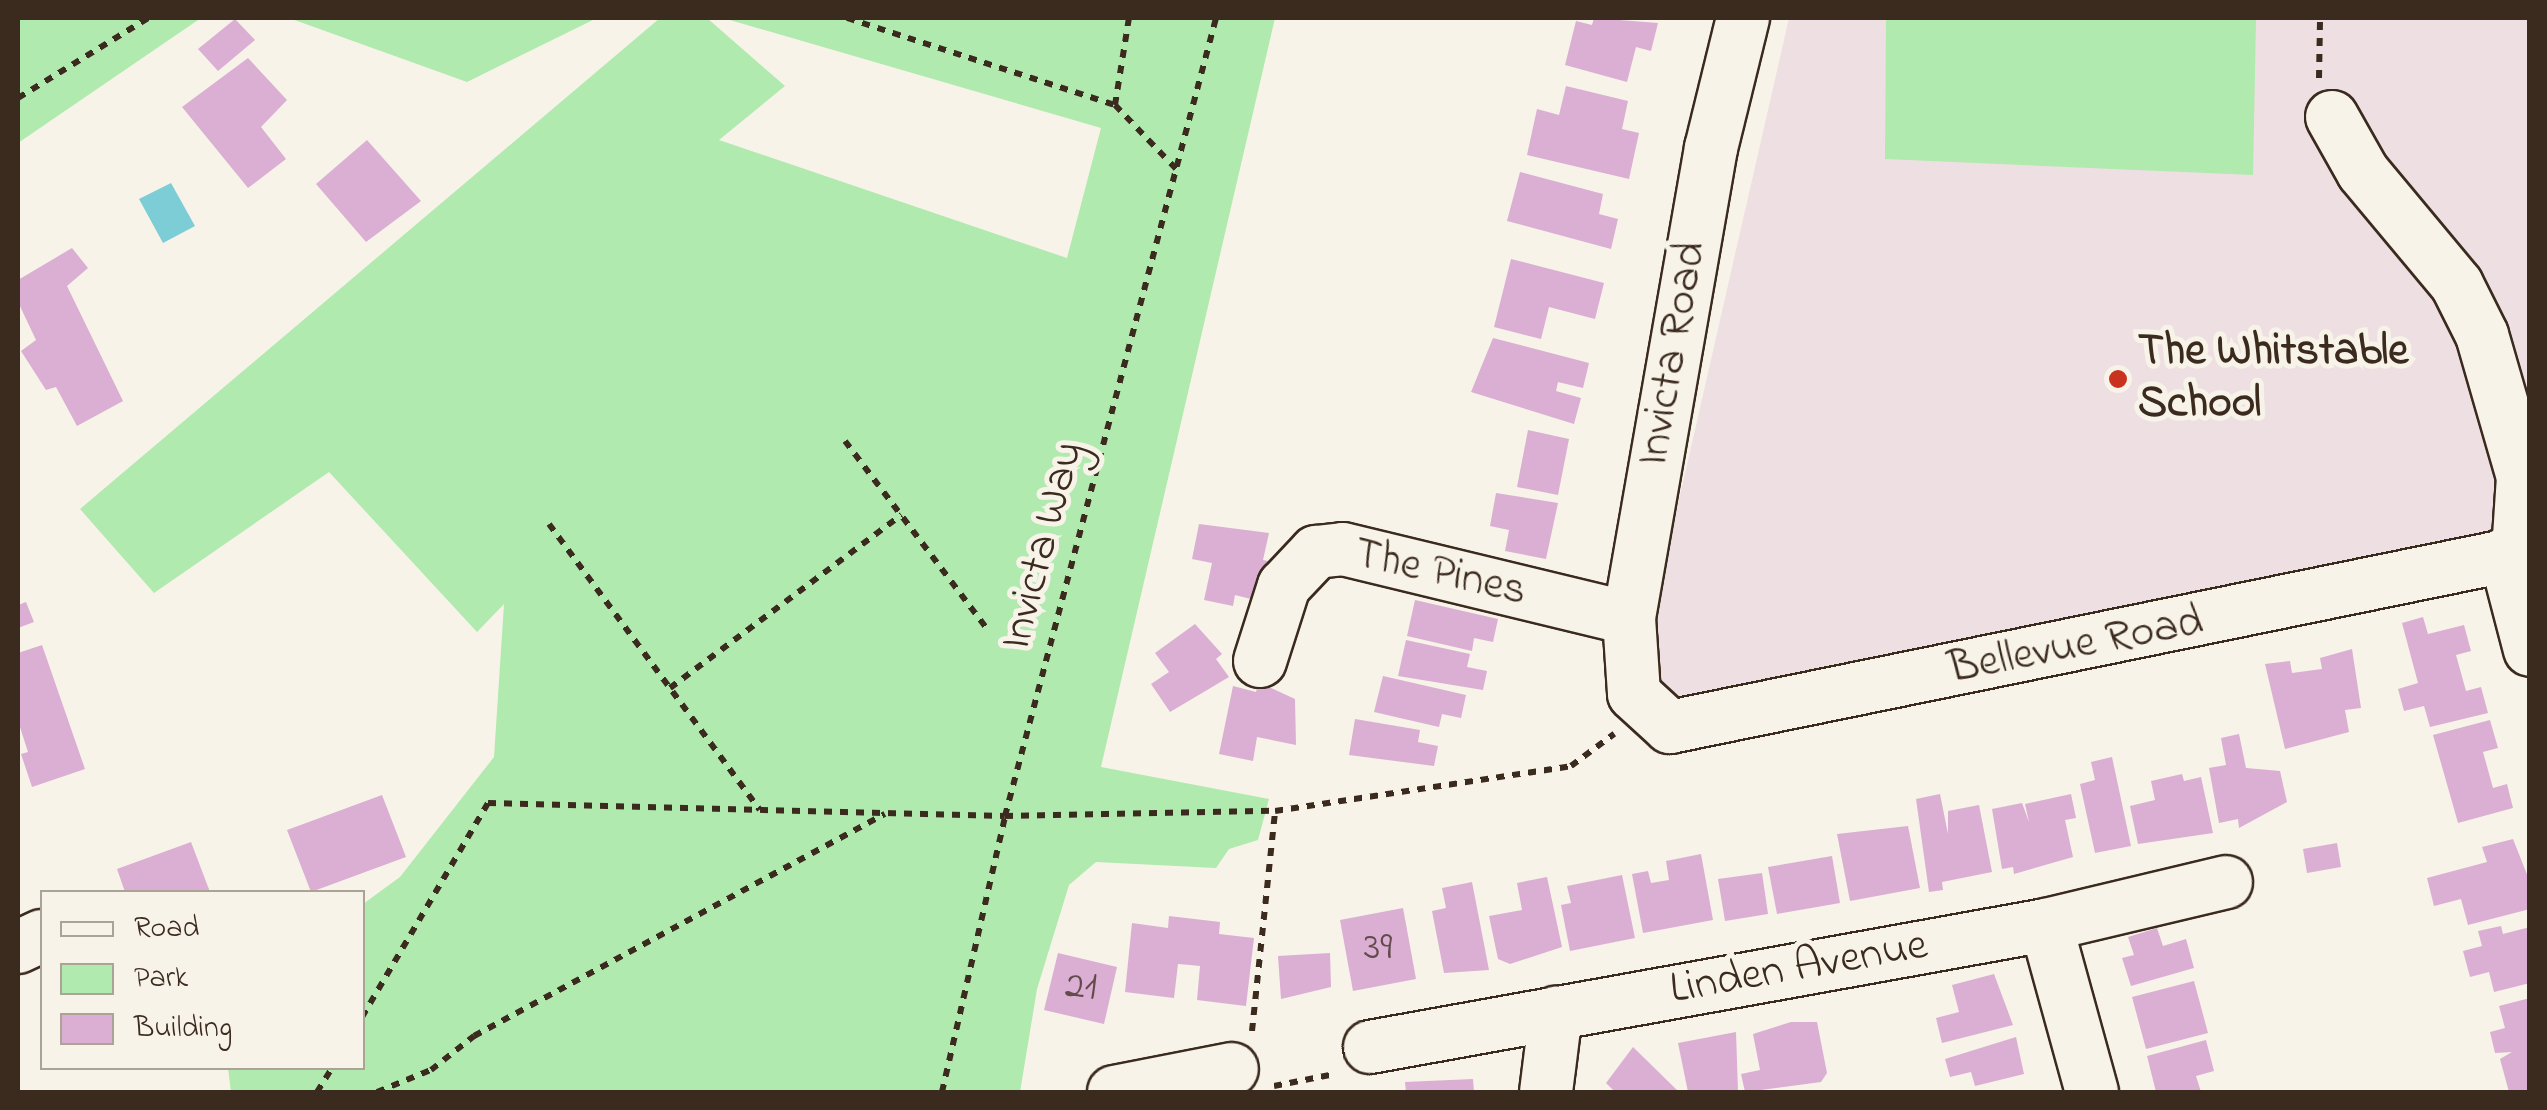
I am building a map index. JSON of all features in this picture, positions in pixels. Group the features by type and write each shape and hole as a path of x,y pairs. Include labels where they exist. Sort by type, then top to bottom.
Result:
{"street":[{"name":"Invicta Road","path":"1652,711 1629,618 1711,148 1744,18"},
{"path":"2332,116 2363,172 2457,285 2482,335 2522,477 2517,553 2530,650"},
{"name":"The Pines","path":"1260,662 1284,586 1316,552 1343,549 1629,618"},
{"name":"Bellevue Road","path":"1652,711 2517,553"},
{"name":"Linden Avenue","path":"1370,1047 2046,924 2226,882"},
{"path":"2046,924 2092,1092"},
{"path":"1546,1092 1556,1013"},
{"path":"1114,1092 1250,1069"}],"path":[{"path":"18,98 148,18"},
{"path":"847,18 1115,105 1179,172"},
{"path":"1115,105 1129,18"},
{"name":"Invicta Way","path":"942,1092 1005,816 1179,172 1216,18"},
{"path":"2320,18 2319,86 2332,116"},
{"path":"846,441 988,629"},
{"path":"670,688 901,515"},
{"path":"549,524 761,812"},
{"path":"365,1011 488,803 1005,816 1276,811 1571,766 1652,711"},
{"path":"1276,811 1250,1069 1370,1068 1370,1047"},
{"path":"377,1092 431,1070 474,1036 886,814"},
{"path":"317,1092 331,1070"}],"shaded area":[{"name":"The Whitstable School","path":"1789,18 2529,18 2529,534 1686,705 1653,677 1647,640"}],"green space":[{"path":"18,18 201,18 18,143"},
{"path":"289,18 597,18 467,82"},
{"path":"660,18 707,18 785,86 719,140 1067,258 1101,128 723,18 1275,18 1101,767 1269,799 1258,840 1229,849 1216,868 1096,862 1069,885 1037,989 1020,1092 231,1092 228,1070 365,1070 365,903 400,877 494,757 504,604 477,632 329,472 154,593 80,509"},
{"path":"1886,18 2256,18 2253,175 1885,159"}],"water":[{"path":"171,183 195,226 163,243 139,199"}],"building":[{"path":"1594,18 1658,23 1651,51 1636,47 1627,82 1565,65 1576,21 1592,25"},
{"path":"235,19 255,40 218,71 198,49"},
{"path":"248,58 287,100 261,127 286,159 248,188 182,107"},
{"path":"1566,86 1628,101 1622,129 1639,133 1629,179 1527,155 1537,109 1559,115"},
{"path":"367,140 421,201 366,242 316,184"},
{"path":"1520,172 1603,194 1599,214 1618,219 1611,249 1507,221"},
{"path":"72,248 88,268 67,286 123,401 77,426 56,387 46,390 21,351 36,340 18,302 18,280"},
{"path":"1511,259 1604,283 1595,319 1549,307 1541,339 1494,327"},
{"path":"1493,338 1589,363 1583,388 1558,382 1556,391 1581,398 1574,424 1471,392"},
{"path":"1528,430 1569,439 1558,495 1517,487"},
{"path":"1496,493 1558,503 1546,559 1505,551 1509,530 1490,526"},
{"path":"1199,524 1269,533 1263,560 1273,562 1255,600 1235,595 1233,606 1204,600 1212,563 1192,559"},
{"path":"1415,600 1498,619 1493,642 1474,638 1472,651 1407,636"},
{"path":"26,602 34,622 18,628 18,605"},
{"path":"2423,617 2428,634 2464,625 2471,651 2456,655 2466,691 2481,687 2488,713 2430,727 2424,706 2404,711 2398,689 2418,683 2402,623"},
{"path":"1195,624 1222,654 1216,659 1229,677 1170,712 1151,684 1169,672 1155,653"},
{"path":"1406,640 1470,654 1467,667 1487,671 1483,690 1398,676"},
{"path":"42,645 85,769 32,787 21,754 28,752 18,721 18,653"},
{"path":"2352,649 2361,708 2345,710 2349,732 2285,749 2265,664 2290,661 2292,673 2322,669 2320,658"},
{"path":"1383,676 1466,695 1461,718 1442,714 1439,727 1374,712"},
{"path":"1258,682 1295,699 1296,745 1257,737 1253,761 1219,754 1233,686 1256,692"},
{"path":"1355,719 1420,730 1418,742 1438,746 1434,766 1349,755"},
{"path":"2490,720 2498,748 2483,752 2493,788 2507,784 2513,808 2458,823 2433,735"},
{"path":"2239,734 2246,768 2280,771 2287,802 2239,828 2238,819 2219,823 2209,768 2226,765 2221,738"},
{"path":"2112,757 2131,846 2095,853 2080,784 2095,780 2091,762"},
{"path":"2182,774 2184,781 2201,777 2213,833 2138,844 2130,806 2155,800 2151,781"},
{"path":"1940,794 1948,834 1948,811 1979,805 1992,872 1942,882 1943,890 1929,892 1916,799"},
{"path":"2071,794 2076,818 2065,820 2073,857 2014,874 2013,867 2002,869 1992,809 2022,803 2029,822 2025,804"},
{"path":"382,795 406,857 310,890 287,830"},
{"path":"1908,826 1920,888 1850,901 1837,834"},
{"path":"2513,839 2530,882 2530,909 2468,925 2461,899 2434,906 2427,878 2487,862 2482,847"},
{"path":"191,842 209,890 124,890 117,869"},
{"path":"2337,843 2341,867 2307,873 2303,849"},
{"path":"1701,854 1713,920 1643,933 1632,874 1648,871 1651,883 1669,880 1666,861"},
{"path":"1832,856 1840,903 1777,914 1768,867"},
{"path":"1762,873 1768,914 1725,921 1718,879"},
{"path":"1622,875 1635,938 1570,951 1561,905 1571,903 1567,886"},
{"path":"1547,877 1562,947 1510,964 1498,959 1489,916 1522,910 1517,883"},
{"path":"1472,882 1489,970 1444,973 1432,911 1446,908 1442,888"},
{"path":"1403,908 1416,979 1353,991 1340,920"},
{"path":"1169,916 1220,922 1219,934 1254,938 1246,1006 1197,1000 1200,966 1178,964 1174,998 1125,992 1132,923 1168,928"},
{"path":"2501,926 2503,934 2530,927 2530,983 2494,992 2489,972 2470,977 2463,951 2482,946 2478,931"},
{"path":"2157,928 2163,946 2186,939 2194,968 2131,986 2122,958 2134,955 2128,937"},
{"path":"1058,953 1117,967 1104,1024 1044,1010"},
{"path":"1330,953 1331,987 1281,999 1278,956"},
{"path":"1994,974 2013,1025 1942,1043 1936,1018 1959,1012 1952,985"},
{"path":"2194,981 2208,1033 2146,1049 2132,997"},
{"path":"2530,998 2530,1092 2509,1092 2500,1059 2512,1052 2495,1053 2490,1032 2505,1028 2499,1006"},
{"path":"1791,1022 1817,1022 1827,1073 1821,1082 1745,1092 1741,1074 1760,1070 1753,1034"},
{"path":"1736,1032 1738,1092 1688,1092 1678,1043"},
{"path":"2016,1037 2024,1074 1975,1086 1971,1072 1950,1077 1945,1059"},
{"path":"2206,1040 2214,1071 2196,1076 2201,1092 2156,1092 2147,1056"},
{"path":"1633,1047 1679,1092 1615,1092 1606,1083"},
{"path":"1473,1079 1474,1092 1406,1092 1405,1082"}],"place":[{"name":"The Whitstable School","path":"2118,379"}]}
